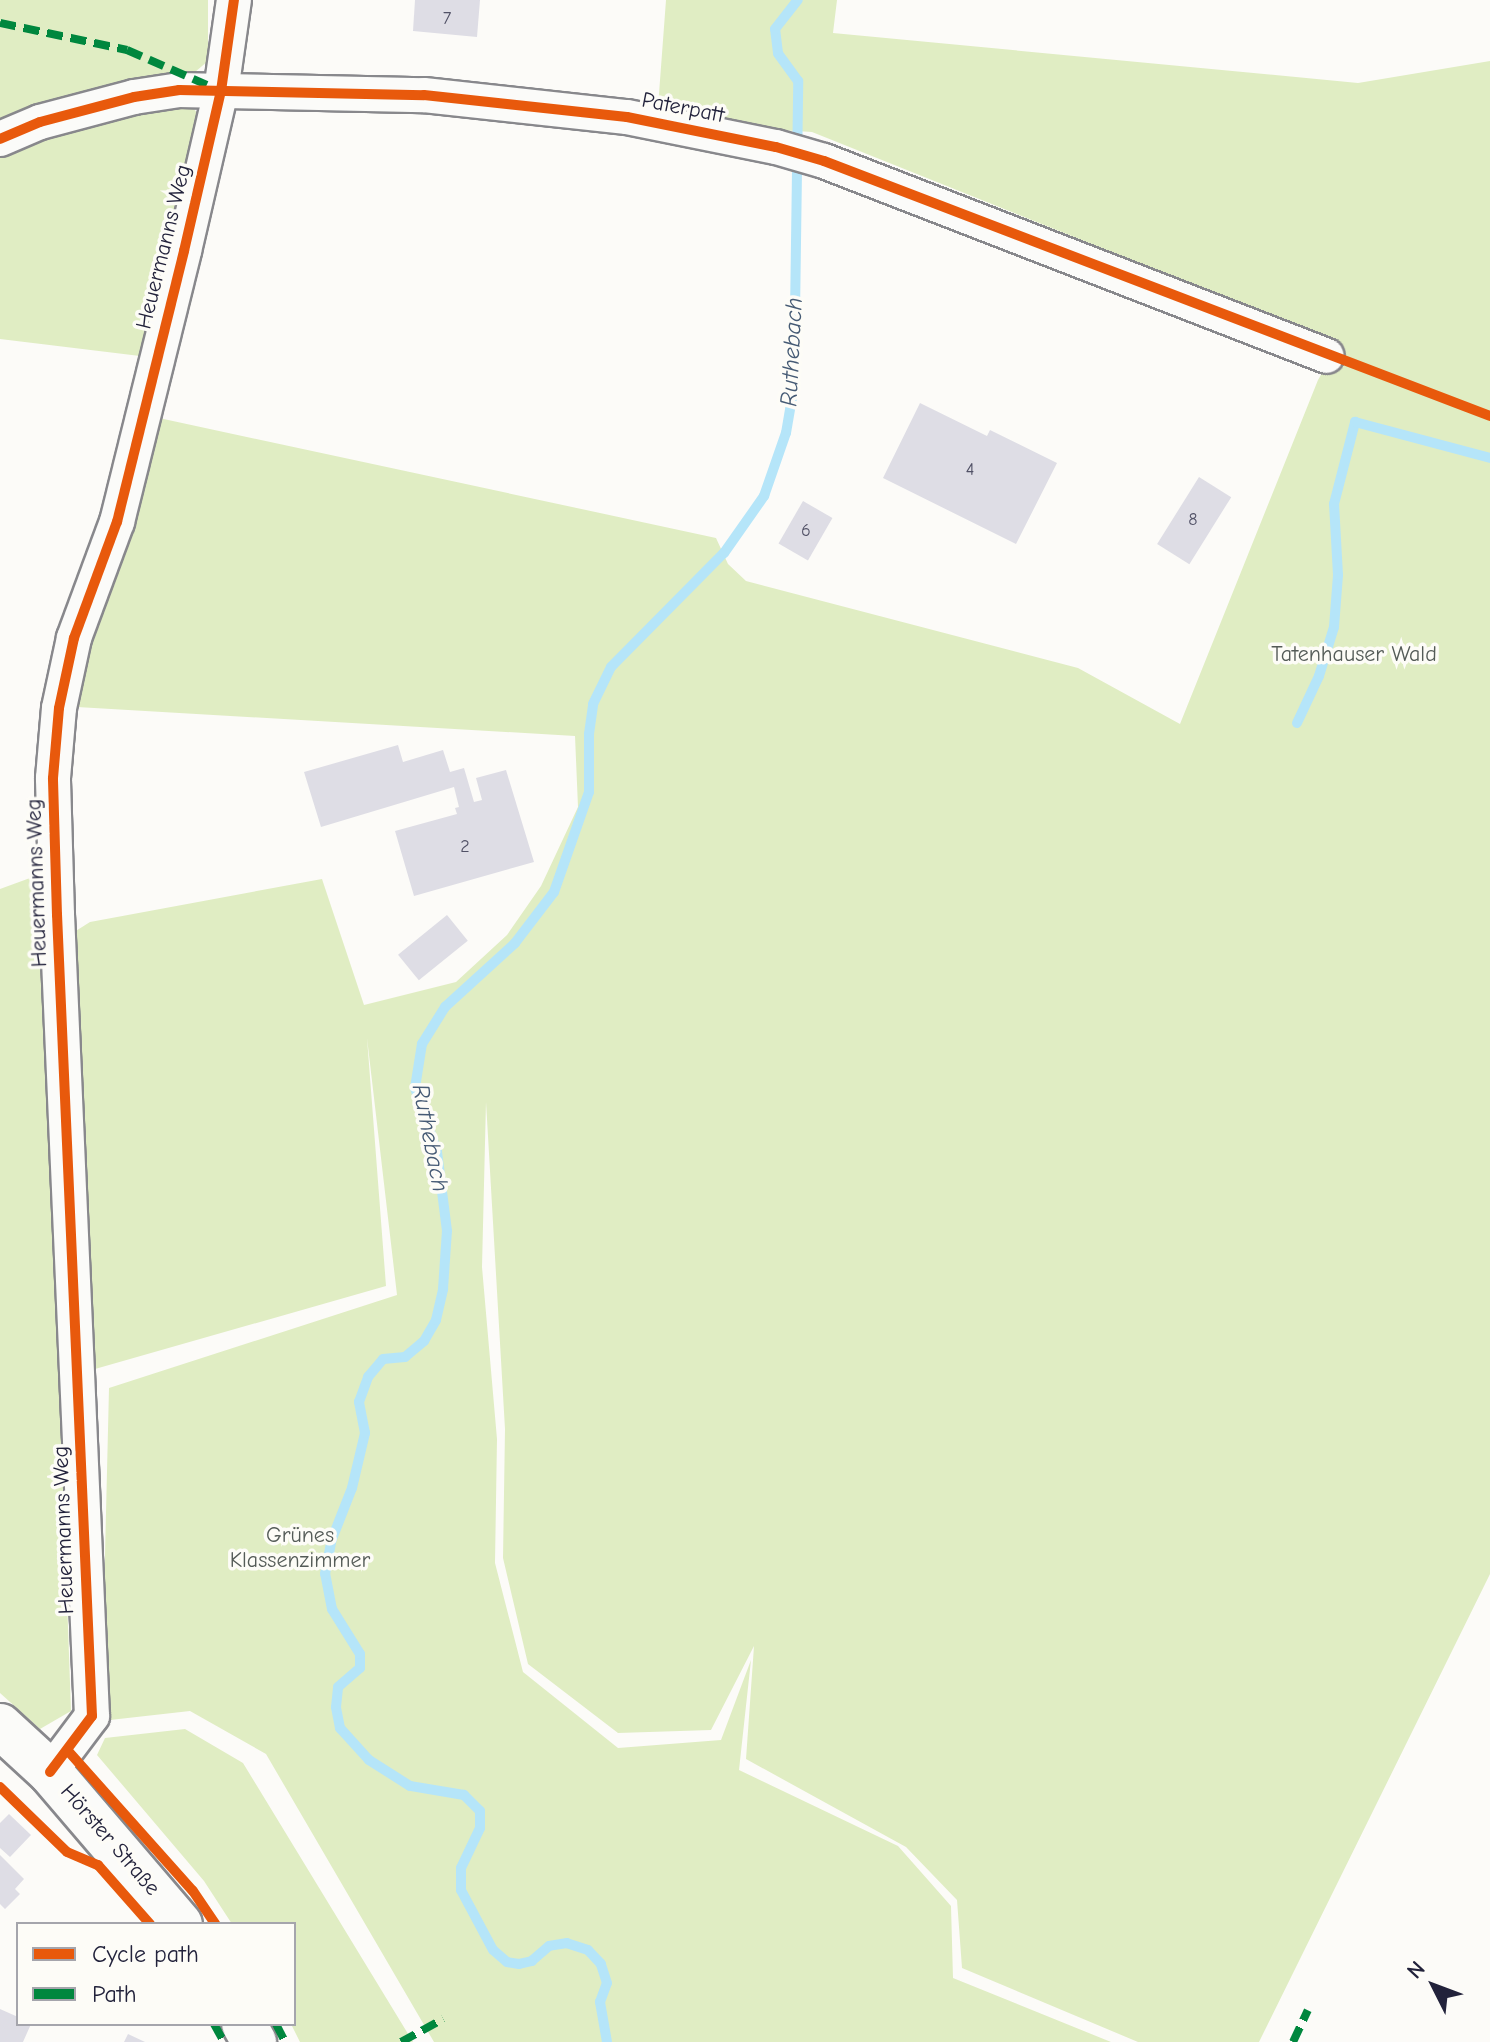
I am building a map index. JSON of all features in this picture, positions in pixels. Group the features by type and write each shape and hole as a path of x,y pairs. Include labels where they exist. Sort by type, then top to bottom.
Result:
{"street":[{"name":"Heuermanns Weg","path":"50,1772 69,1752 92,1716 57,915 53,778 59,708 74,638 117,522 221,91 234,0"},
{"name":"Paterpatt","path":"0,139 40,122 134,97 179,90 424,95 627,117 776,147 824,161 1327,356"},
{"name":"Hörster Straße","path":"0,1726 50,1772 178,1922"}],"green space":[{"path":"0,0 208,0 208,61 195,72 191,105 197,113 140,356 0,339"},
{"path":"666,0 837,0 833,33 1358,83 1490,61 1490,1574 1259,2042 1138,2042 962,1968 957,1900 906,1847 746,1759 754,1646 711,1730 618,1733 528,1664 503,1558 505,1429 486,1102 482,1267 497,1439 495,1563 523,1672 618,1748 721,1740 751,1660 739,1770 898,1846 951,1906 953,1978 1111,2042 434,2042 266,1754 190,1711 101,1721 109,1388 397,1295 367,1038 386,1286 88,1371 71,934 90,922 322,879 364,1005 456,982 507,935 541,886 578,807 575,736 77,707 89,636 159,418 716,538 728,564 746,581 1078,668 1180,724 1318,380 1339,343 812,132 779,130 658,107"},
{"path":"41,874 71,1711 40,1729 0,1693 0,889"},
{"path":"185,1729 243,1763 413,2042 300,2042 292,2026 296,2026 296,1922 231,1922 204,1881 97,1755 105,1738"}],"building":[{"path":"415,0 480,0 477,37 413,31"},
{"path":"920,403 987,436 990,430 1057,463 1016,544 883,478"},
{"path":"1199,477 1231,497 1189,564 1157,544"},
{"path":"803,501 832,518 808,560 778,543"},
{"path":"398,745 403,762 443,750 450,772 464,768 474,802 482,800 476,778 506,770 534,862 414,896 395,831 457,814 455,808 459,807 454,787 321,827 304,772"},
{"path":"447,915 468,941 419,980 398,955"},
{"path":"9,1814 31,1835 10,1857 0,1848 0,1823"},
{"path":"0,1855 24,1879 15,1889 20,1894 5,1909 0,1904"},
{"path":"0,2009 16,2016 16,2026 30,2026 23,2042 0,2042"},
{"path":"128,2034 145,2042 124,2042"}],"waterway":[{"name":"Ruthebach","path":"607,2042 600,2002 607,1983 601,1964 588,1950 567,1943 549,1946 532,1961 519,1964 507,1962 493,1950 461,1890 461,1868 480,1828 480,1811 464,1795 410,1786 369,1760 340,1728 336,1707 338,1687 360,1668 360,1654 332,1609 325,1574 332,1539 352,1488 365,1433 359,1402 368,1377 383,1359 405,1357 424,1341 436,1320 443,1289 447,1231 437,1152 415,1088 422,1044 445,1007 515,943 554,892 589,792 589,734 593,704 611,667 724,553 764,496 786,433 794,386 798,81 778,53 775,29 798,0"},
{"path":"1297,723 1319,676 1334,627 1338,575 1334,504 1355,422 1490,458"}],"marked path":[{"path":"0,23 127,50 207,85"},
{"path":"1293,2042 1308,2010"},
{"path":"401,2042 443,2019"},
{"path":"215,2026 224,2042"},
{"path":"277,2026 285,2042"}],"cycle path":[{"path":"50,1772 92,1716 57,915 53,778 59,708 74,638 117,522 184,251 221,91 234,0"},
{"path":"0,139 40,122 134,97 179,90 424,95 627,117 776,147 824,161 1490,416"},
{"path":"69,1752 193,1891 214,1922"},
{"path":"0,1787 67,1852 98,1865 148,1922"}],"park label":[{"name":"Tatenhauser Wald","path":"1354,655"},
{"name":"Grünes Klassenzimmer","path":"300,1548"}]}
